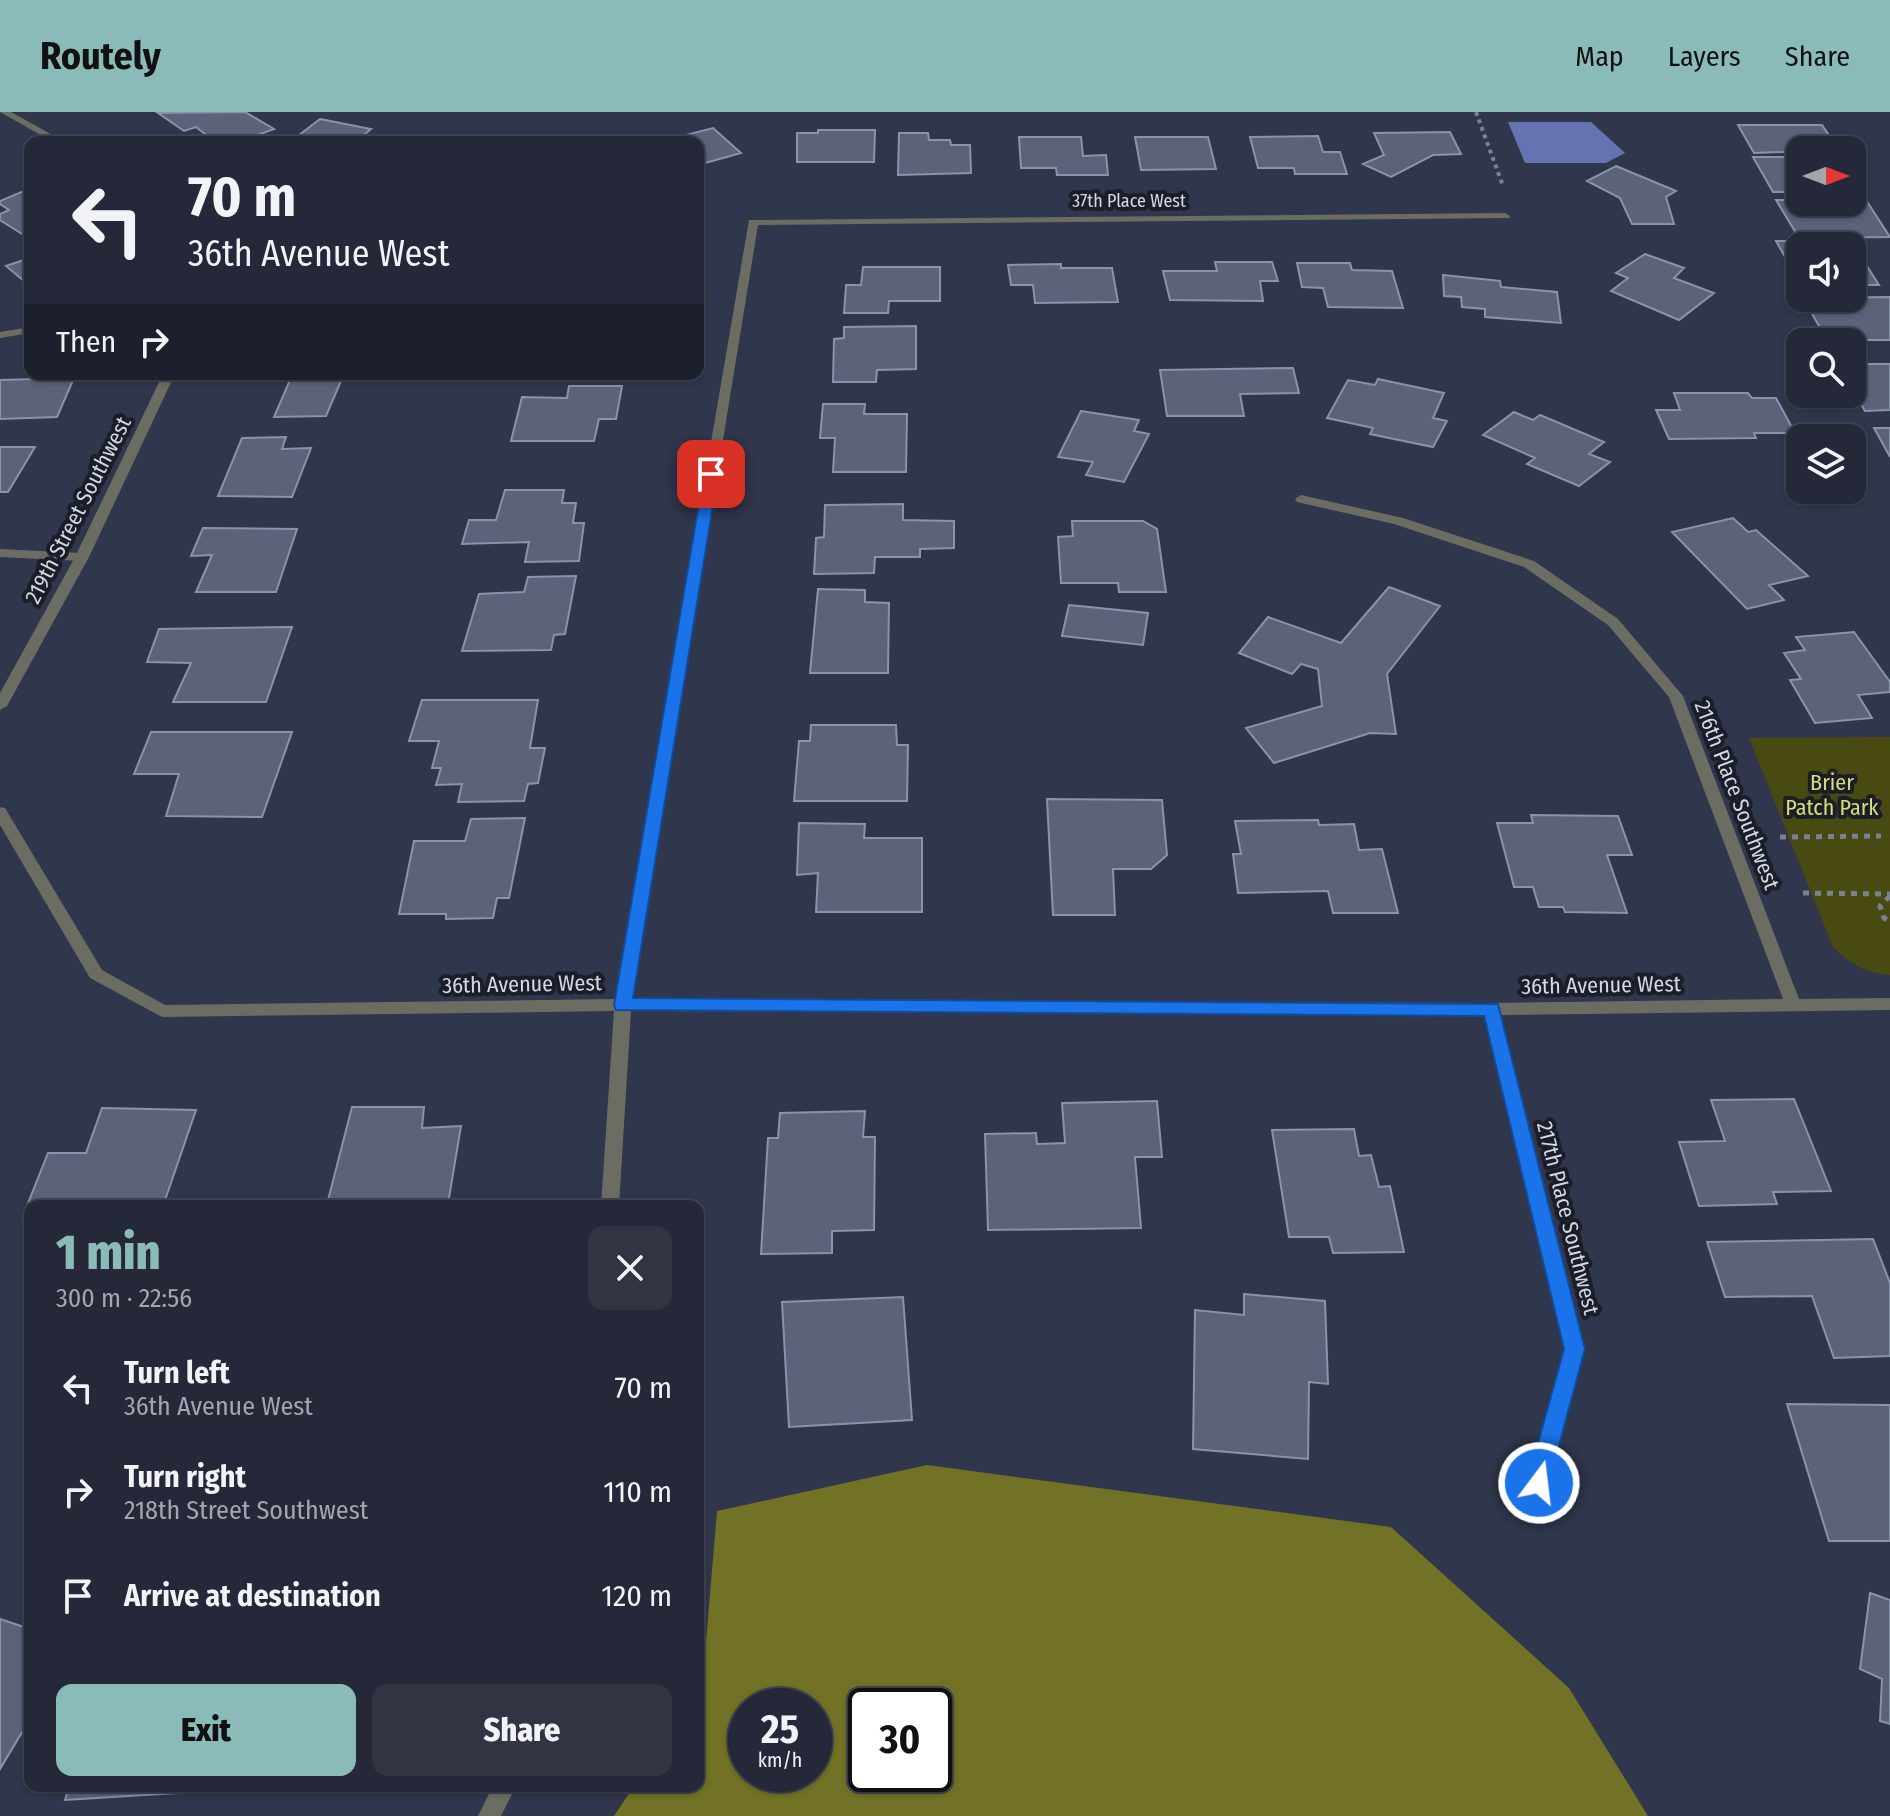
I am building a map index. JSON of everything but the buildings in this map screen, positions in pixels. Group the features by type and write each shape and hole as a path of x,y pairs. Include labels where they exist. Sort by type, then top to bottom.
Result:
{"street":[{"path":"4,112 49,136"},
{"name":"37th Place West","path":"623,1005 753,222 1505,216"},
{"path":"0,335 24,331"},
{"name":"219th Street Southwest","path":"0,706 82,557 166,380"},
{"name":"216th Place Southwest","path":"1301,499 1398,521 1529,564 1613,622 1676,696 1793,1004"},
{"path":"0,553 82,557"},
{"name":"36th Avenue West","path":"0,812 96,974 162,1011 623,1005 1491,1009 1890,1004"},
{"path":"610,1200 623,1005"},
{"name":"217th Place Southwest","path":"1491,1009 1575,1349 1539,1483"},
{"path":"489,1816 502,1792"}],"path":[{"path":"1476,112 1504,187"},
{"path":"1780,837 1881,836"},
{"path":"1803,893 1890,895"},
{"path":"1890,895 1880,906 1884,918 1890,922"}],"green space":[{"name":"Brier Patch Park","path":"1890,737 1890,975 1859,967 1833,947 1749,738"}],"shaded area":[{"path":"927,1465 1391,1527 1569,1688 1648,1816 614,1816 630,1792 704,1792 704,1646 717,1511"}],"water":[{"path":"1508,122 1591,122 1625,153 1606,163 1525,163"}],"route":[{"path":"711,474 623,1005 1491,1009 1575,1349 1539,1483"}]}
